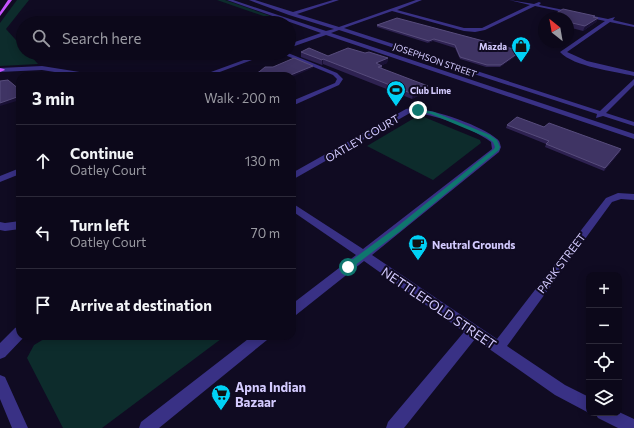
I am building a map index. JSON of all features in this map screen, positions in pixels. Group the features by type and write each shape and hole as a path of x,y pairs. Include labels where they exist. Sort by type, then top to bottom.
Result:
{"main road":[{"path":"0,15 10,0"}],"street":[{"name":"JOSEPHSON STREET","path":"229,0 277,16"},
{"name":"JOSEPHSON STREET","path":"256,0 292,14 634,124"},
{"path":"243,5 256,0"},
{"path":"284,16 337,0"},
{"path":"296,44 420,0"},
{"path":"511,0 634,23"},
{"path":"524,0 611,19 634,26"},
{"path":"393,10 464,29 475,30 483,29 539,3"},
{"path":"611,19 563,52 574,59 634,74"},
{"name":"JOSEPHSON STREET","path":"296,23 634,138"},
{"path":"388,54 400,49"},
{"path":"296,58 335,74 340,80 337,84 296,102"},
{"path":"214,72 248,60"},
{"path":"1,70 42,68 67,72"},
{"path":"592,123 634,81"},
{"name":"OATLEY COURT","path":"296,176 409,111 418,110 432,113 488,136 495,141 497,147 496,150 296,308"},
{"path":"0,179 16,173"},
{"name":"PARK STREET","path":"498,348 609,200 612,197 619,195 634,197"},
{"name":"NETTLEFOLD STREET","path":"296,209 560,390 586,404"},
{"path":"0,226 16,226"},
{"path":"394,428 473,331"},
{"path":"0,353 16,336"},
{"path":"147,428 257,340"},
{"path":"0,382 20,428"},
{"path":"610,416 634,427"}],"green space":[{"path":"17,0 29,0 6,29 16,40 16,60 34,60 38,64 0,66 0,23"},
{"path":"217,0 225,0 271,16 264,16"},
{"path":"416,117 424,117 480,140 481,143 433,180 367,146"},
{"path":"42,340 220,340 102,428 63,428 27,358 34,345"}],"building":[{"path":"563,9 598,18 585,26 574,23 574,12 558,12"},
{"path":"397,18 521,51 501,65 487,65 460,57 455,45 434,39 429,41 377,25"},
{"path":"309,48 328,56 348,48 365,53 369,52 388,58 376,63 382,66 378,67 428,86 413,94 301,52"},
{"path":"296,59 313,66 296,73 259,72 265,67 273,67"},
{"path":"8,80 16,87 16,97 0,103 0,81"},
{"path":"517,117 544,127 549,123 621,149 605,168 546,144 549,141 507,125"}],"place":[{"name":"Mazda","path":"521,63"},
{"name":"Club Lime","path":"396,107"},
{"name":"Neutral Grounds","path":"418,261"},
{"name":"Apna Indian Bazaar","path":"221,411"}],"route":[{"path":"348,267 496,150 497,147 495,141 488,136 432,113 418,110"}]}
